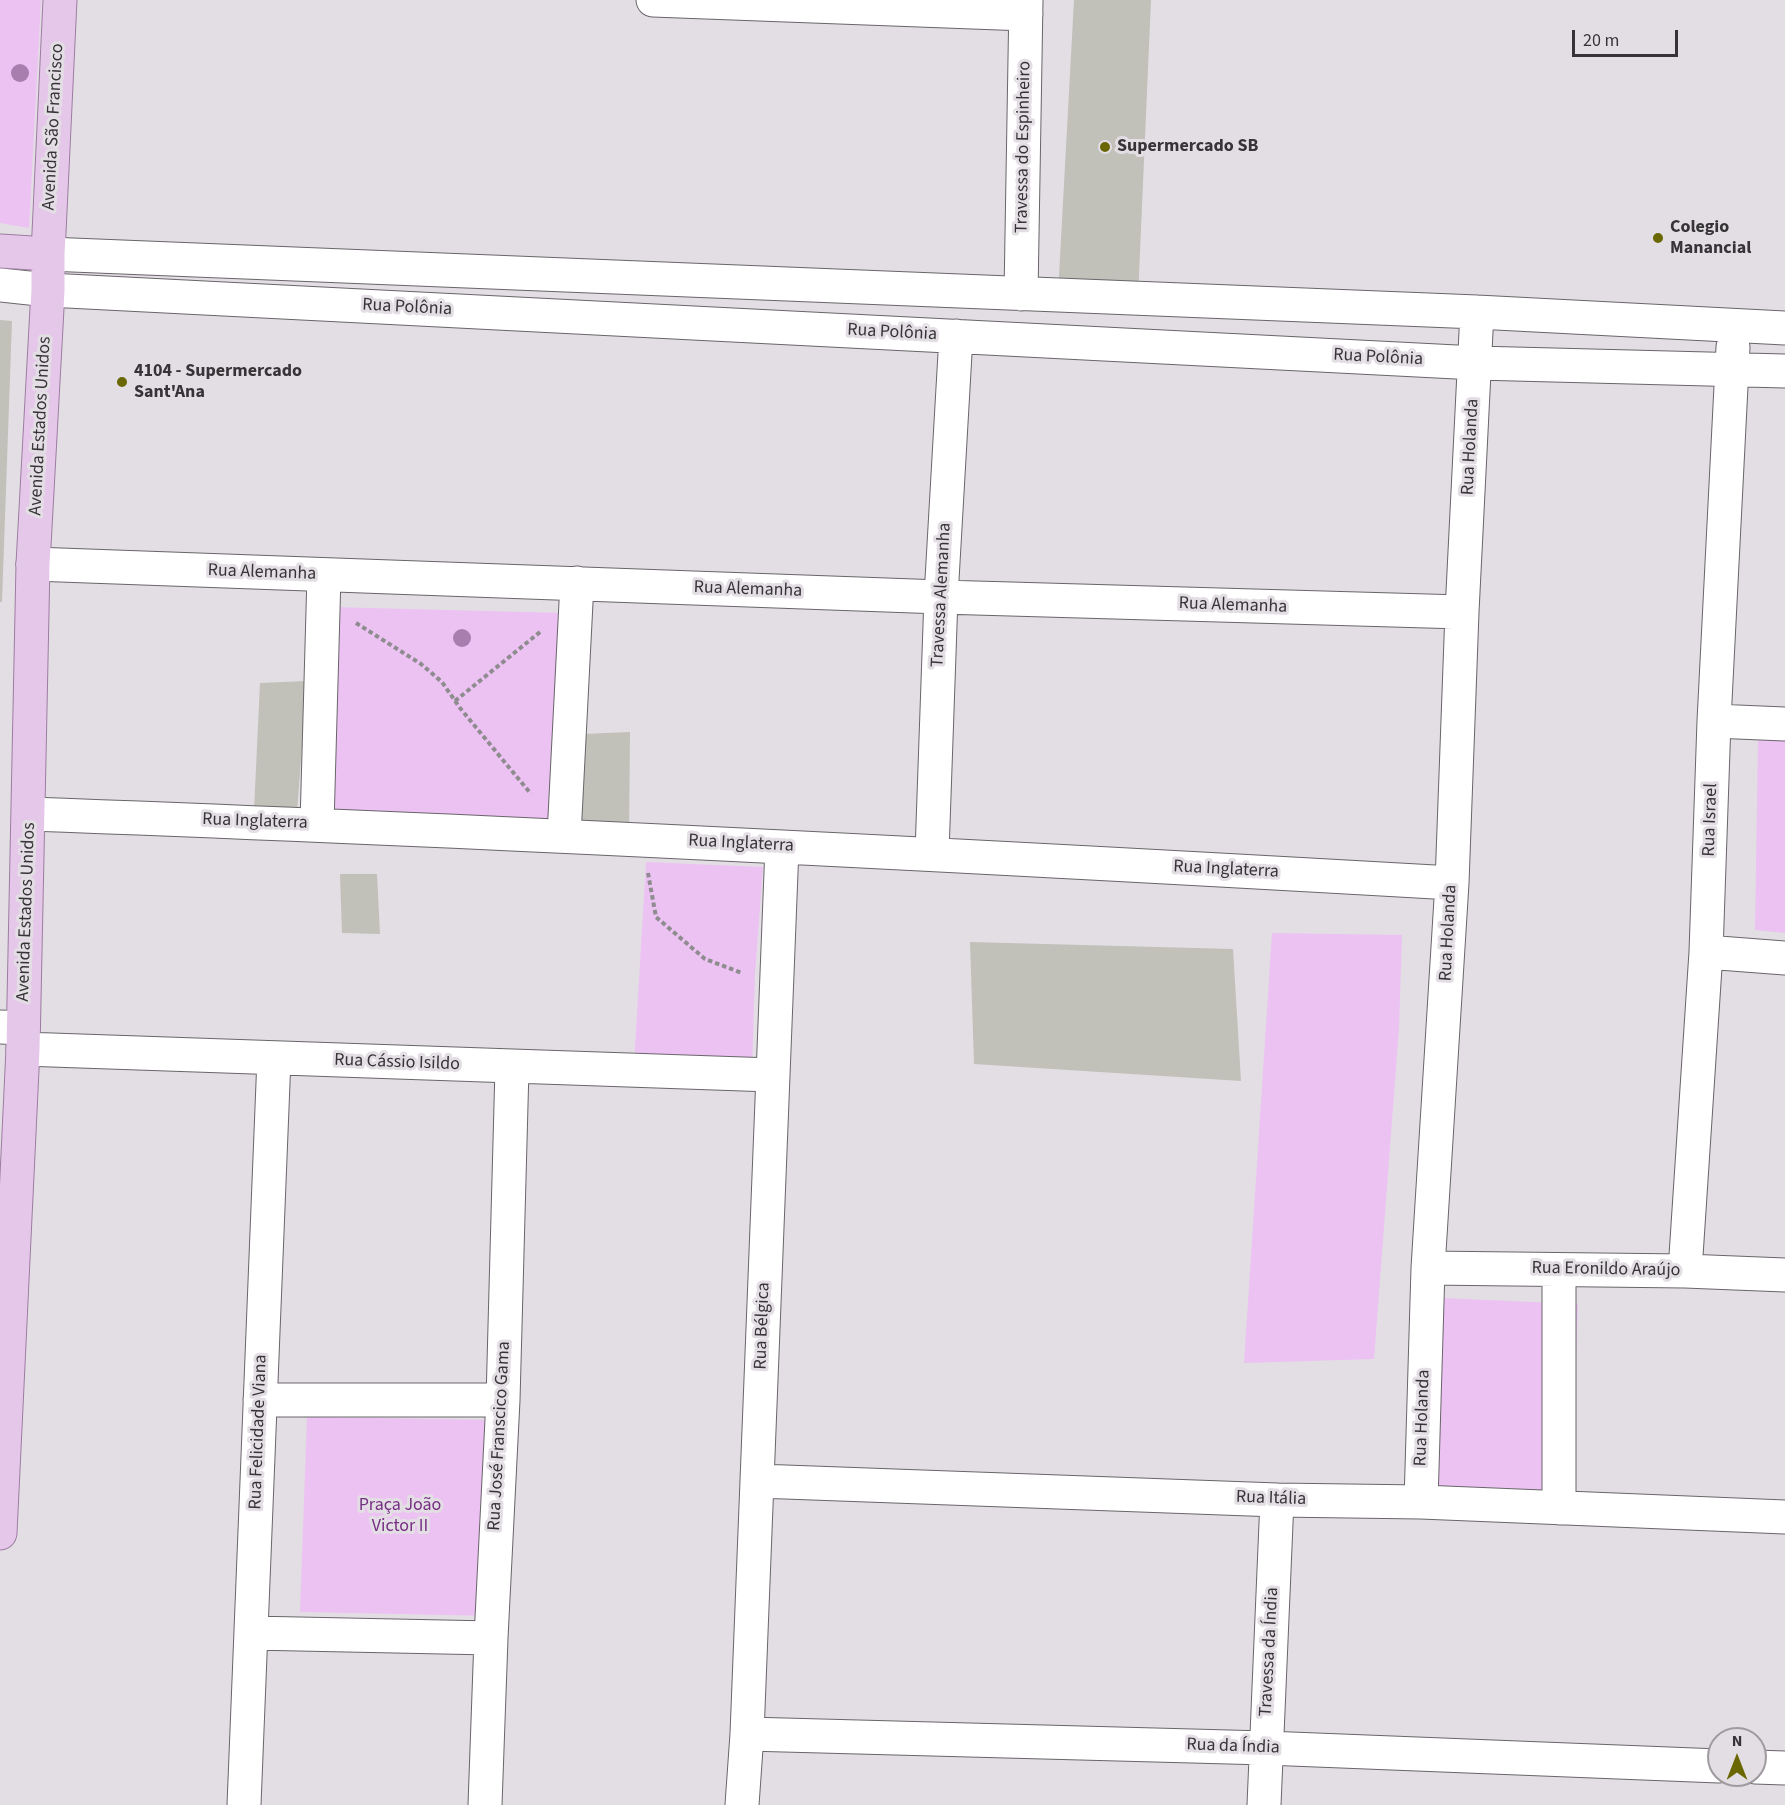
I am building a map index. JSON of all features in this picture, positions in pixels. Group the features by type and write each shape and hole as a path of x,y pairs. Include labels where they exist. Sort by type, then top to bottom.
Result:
{"main road":[{"name":"Avenida São Francisco","path":"48,290 60,0"},
{"path":"0,251 48,254"},
{"name":"Avenida Estados Unidos","path":"0,1533 15,1035 29,814 33,564 48,290"}],"street":[{"path":"653,0 1026,7"},
{"name":"Travessa do Espinheiro","path":"1021,294 1026,7"},
{"path":"48,254 1477,312 1785,328"},
{"name":"Rua Polônia","path":"0,285 48,290 1476,363 1785,372"},
{"name":"Rua Holanda","path":"1421,1502 1428,1269 1452,883 1462,612 1477,312"},
{"name":"Rua Israel","path":"1685,1271 1706,952 1714,721 1731,370 1736,325"},
{"name":"Travessa Alemanha","path":"932,853 941,597 956,336"},
{"name":"Rua Alemanha","path":"33,564 324,591 577,583 941,597 1462,612"},
{"path":"564,836 577,583"},
{"path":"317,824 324,591"},
{"path":"1714,721 1785,724"},
{"name":"Rua Inglaterra","path":"29,814 317,824 932,853 1452,883"},
{"name":"Rua Bélgica","path":"742,1805 758,1480 782,847"},
{"path":"1706,952 1785,958"},
{"name":"Rua Cássio Isildo","path":"15,1035 274,1058 512,1068 772,1075"},
{"name":"Rua Felicidade Viana","path":"244,1805 274,1058"},
{"name":"Rua José Franscico Gama","path":"486,1805 491,1638 503,1400 512,1068"},
{"name":"Rua Eronildo Araújo","path":"1428,1269 1685,1271 1785,1275"},
{"path":"1559,1270 1559,1508"},
{"path":"260,1400 503,1400"},
{"name":"Rua Itália","path":"758,1480 1277,1500 1421,1502 1785,1517"},
{"name":"Travessa da Índia","path":"1263,1805 1277,1500"},
{"path":"251,1634 491,1638"},
{"name":"Rua da Índia","path":"747,1734 1266,1748 1707,1766"},
{"path":"1767,1767 1785,1768"}],"path":[{"path":"324,591 331,607 421,664 442,682 454,701 531,795"},
{"path":"454,701 546,626"},
{"path":"646,840 646,862 656,917 705,959 742,973 776,976"}],"green space":[{"path":"0,0 41,0 29,228 0,223"},
{"path":"331,607 564,613 560,829 323,816"},
{"path":"1758,740 1785,740 1785,933 1755,930"},
{"path":"646,862 763,867 755,974 752,1069 634,1064"},
{"path":"1272,933 1402,935 1399,1028 1374,1359 1244,1363"},
{"path":"1442,1298 1578,1304 1570,1505 1430,1495"},
{"name":"Praça João Victor II","path":"307,1417 497,1420 495,1616 300,1612"}],"building":[{"name":"Supermercado SB","path":"1074,0 1151,0 1138,298 1058,294"},
{"path":"0,320 12,321 2,602 0,602"},
{"path":"307,681 297,812 254,810 260,683"},
{"path":"630,732 629,837 577,836 583,734"},
{"path":"340,874 377,874 380,934 342,933"},
{"path":"970,942 1233,949 1241,1081 974,1064"}],"place":[{"name":"Supermercado SB","path":"1105,147"},
{"name":"Colegio Manancial","path":"1658,238"},
{"name":"4104 - Supermercado Sant'Ana","path":"122,382"}]}
